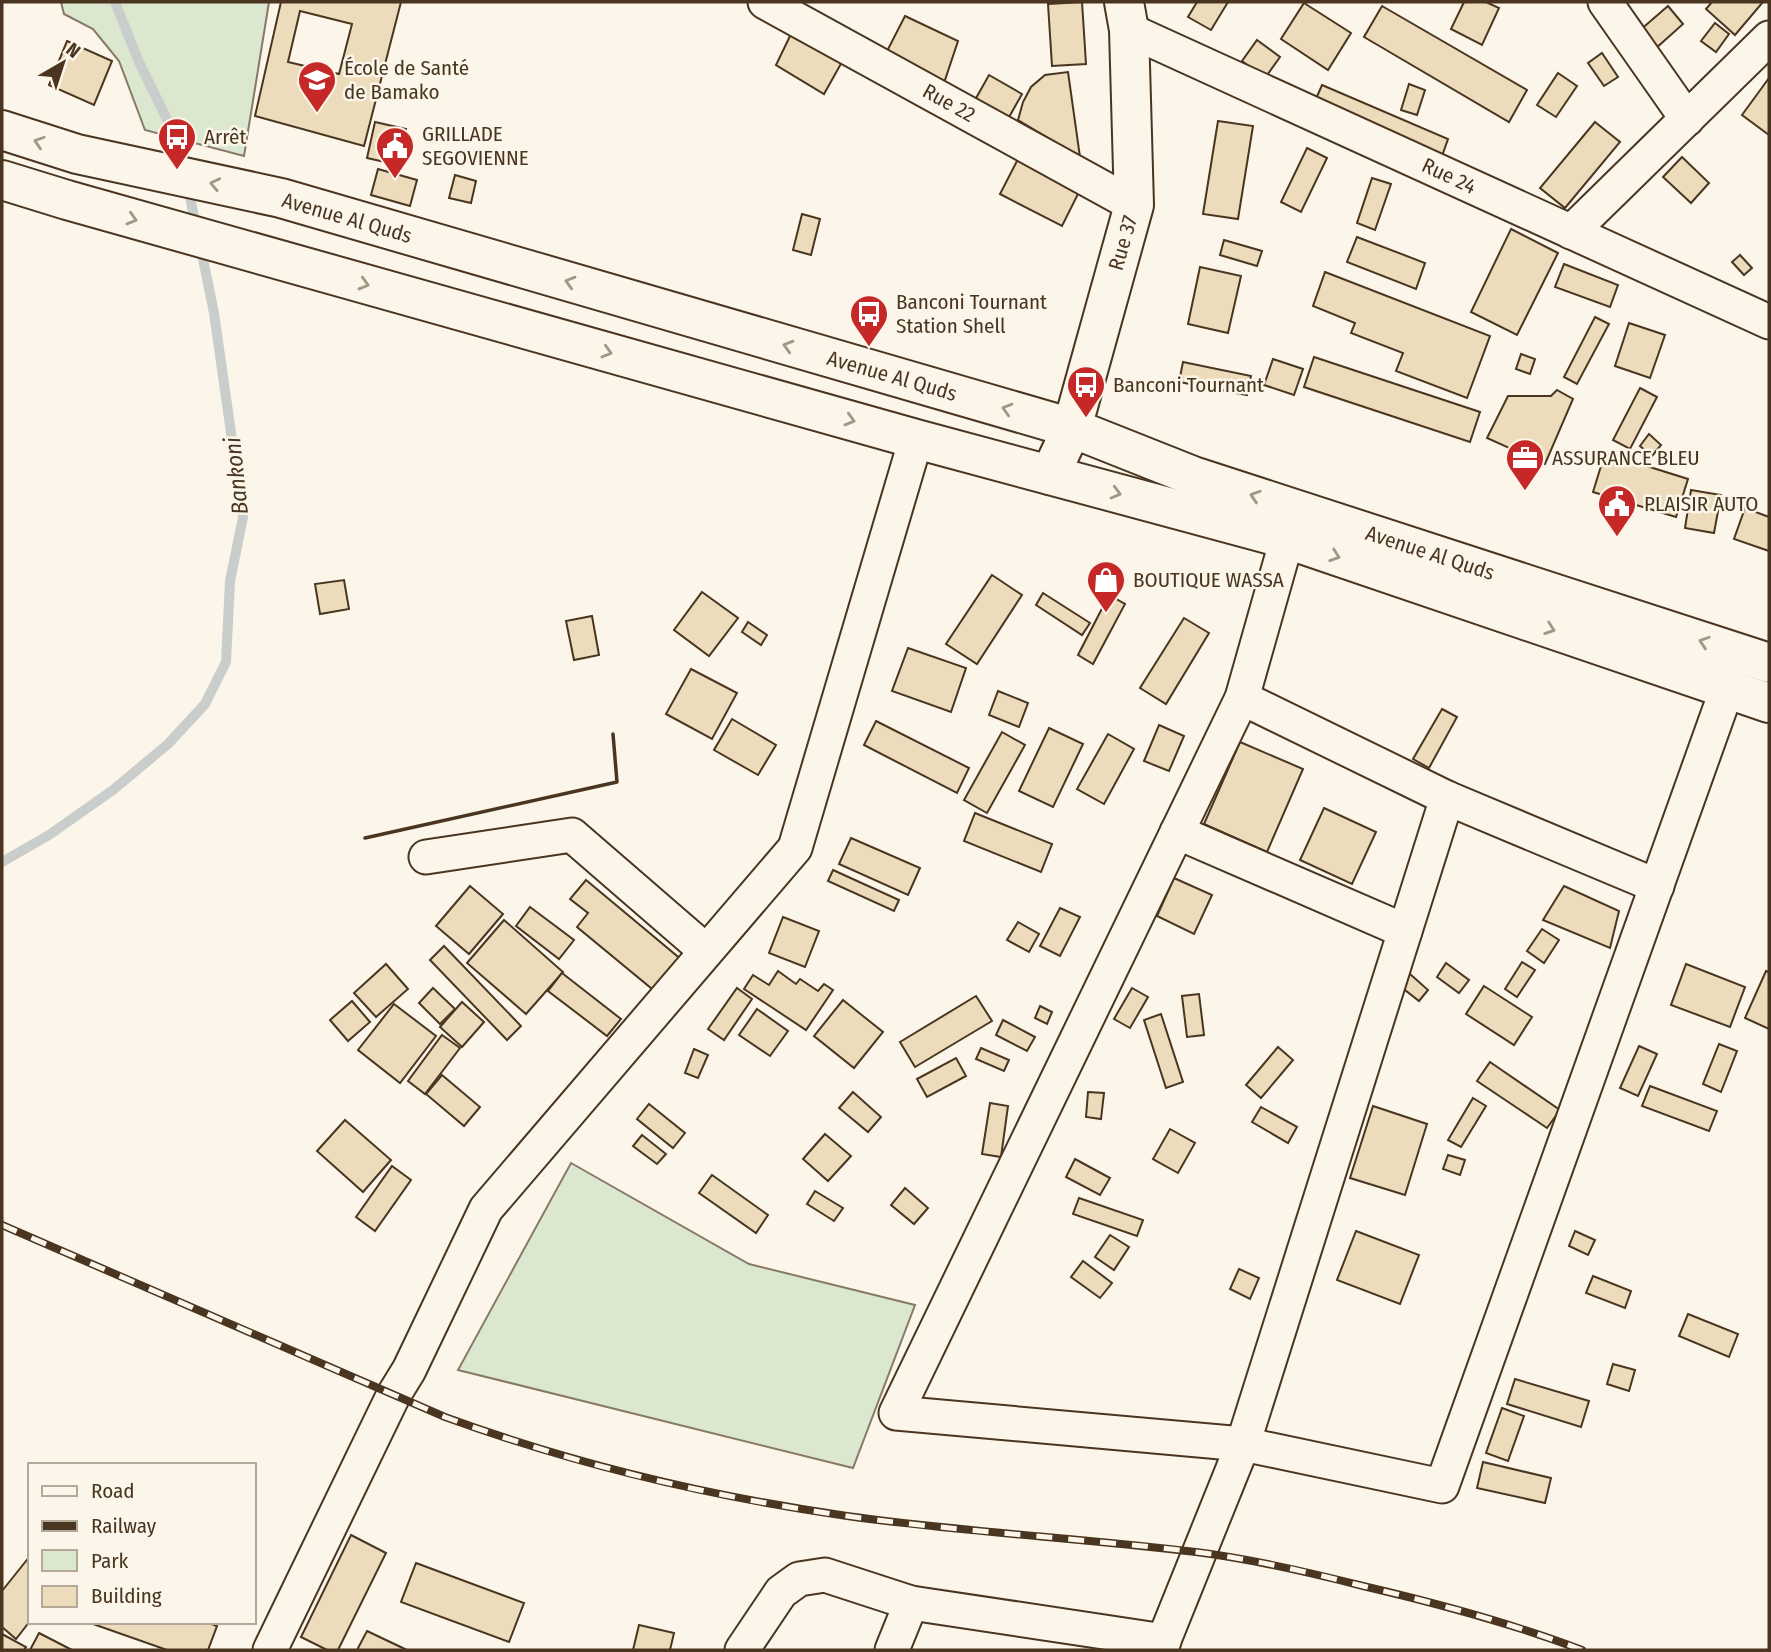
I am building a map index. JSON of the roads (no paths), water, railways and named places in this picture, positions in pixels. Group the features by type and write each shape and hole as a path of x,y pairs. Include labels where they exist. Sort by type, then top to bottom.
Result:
{"main road":[{"name":"Rue 37","path":"1050,475 1072,428 1134,205 1126,16"},
{"name":"Avenue Al Quds","path":"2,130 77,154 281,198 1072,428 1193,476 1769,663"},
{"name":"Avenue Al Quds","path":"2,180 916,439 1287,539 1769,704"}],"street":[{"name":"Rue 22","path":"765,2 1134,205"},
{"path":"1605,2 1687,119"},
{"name":"Rue 24","path":"1126,16 1571,232 1769,322"},
{"path":"1571,232 1769,38"},
{"path":"270,1650 486,1209 795,848 916,439"},
{"path":"1287,539 1242,698 896,1413 1243,1444 1442,1486 1727,689"},
{"path":"1242,698 1447,798 1657,886"},
{"path":"742,1650 781,1592 799,1578 825,1575 911,1602 1162,1645 1243,1444 1447,798"},
{"path":"1177,832 1405,931"},
{"path":"426,857 572,835 706,951"},
{"path":"892,1650 911,1602"}],"waterway":[{"name":"Bankoni","path":"115,2 139,62 178,142 184,170"},
{"name":"Bankoni","path":"188,186 196,228"},
{"name":"Bankoni","path":"2,862 49,835 113,790 168,744 205,704 226,662 230,581 243,517 214,313 200,244"}],"railway":[{"path":"2,1225 445,1417 593,1464 693,1489 847,1516 1152,1547 1259,1562 1446,1607 1582,1650"}],"place":[{"name":"École de Santé de Bamako","path":"317,114"},
{"name":"Arrêt","path":"177,171"},
{"name":"GRILLADE SEGOVIENNE","path":"395,180"},
{"name":"Banconi Tournant Station Shell","path":"869,348"},
{"name":"Banconi Tournant","path":"1086,419"},
{"name":"ASSURANCE BLEU","path":"1525,492"},
{"name":"PLAISIR AUTO","path":"1617,538"},
{"name":"BOUTIQUE WASSA","path":"1106,614"}]}
